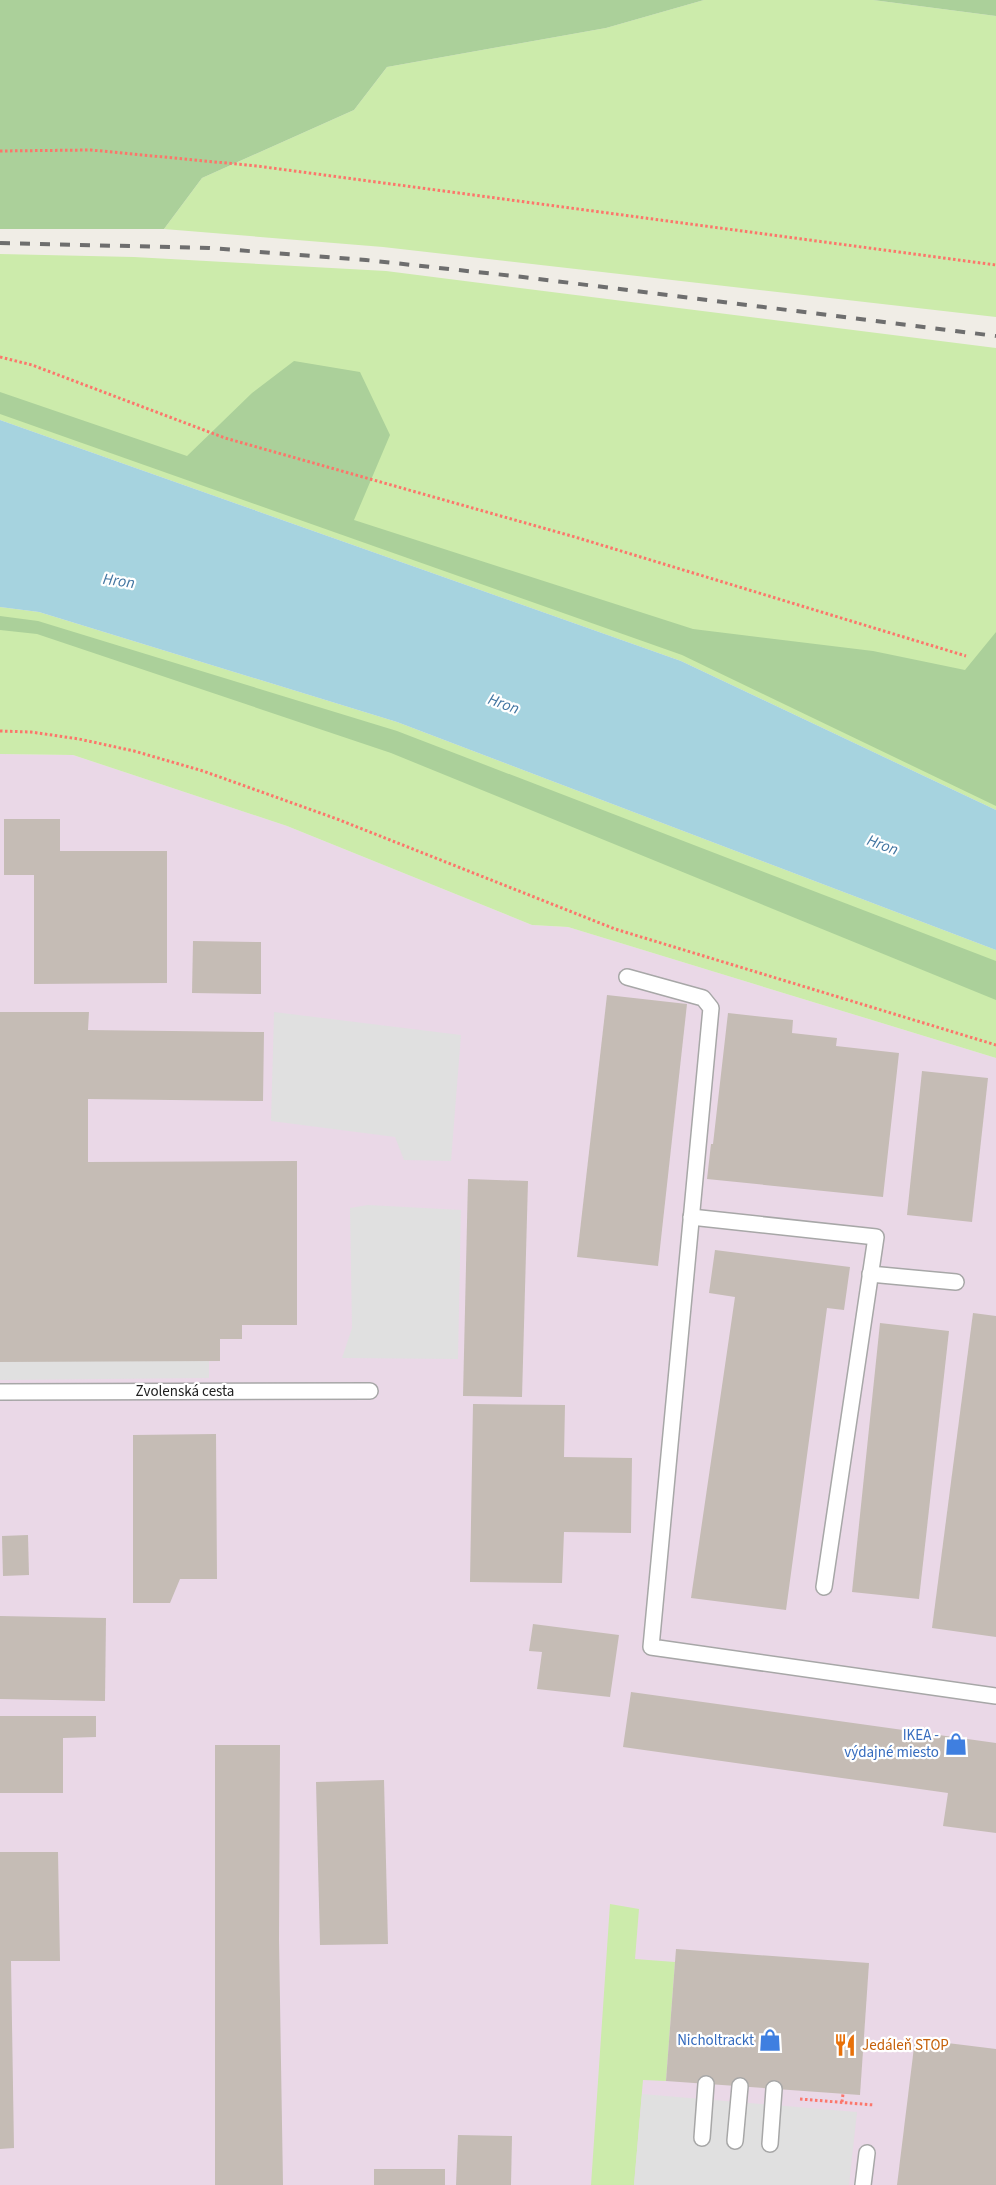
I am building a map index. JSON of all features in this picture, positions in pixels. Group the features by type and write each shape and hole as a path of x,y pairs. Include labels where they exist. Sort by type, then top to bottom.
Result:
{"lane":[{"path":"627,977 703,998 711,1008 651,1647 996,1696"},
{"path":"692,1217 876,1237 824,1587"},
{"path":"870,1274 956,1282"},
{"name":"Zvolenská cesta","path":"0,1392 370,1391"},
{"path":"702,2138 706,2084"},
{"path":"735,2141 740,2086"},
{"path":"770,2144 774,2089"},
{"path":"863,2185 867,2153"}],"path":[{"path":"0,151 91,150 257,166 996,265"},
{"path":"0,357 32,364 225,438 575,537 966,656"},
{"path":"0,731 31,732 79,739 134,751 203,771 337,819 615,929 996,1045"},
{"path":"842,2102 843,2094"}],"shaded area":[{"path":"0,754 73,755 287,826 532,925 568,927 996,1058 996,2185 0,2185"},
{"path":"274,1012 461,1035 451,1161 404,1160 395,1137 271,1121"},
{"path":"368,1205 461,1210 458,1359 342,1358 352,1328 350,1208"},
{"path":"0,1329 209,1329 209,1378 0,1380"},
{"path":"642,2094 857,2112 849,2185 634,2185"}],"green space":[{"path":"0,0 704,0 606,28 387,67 354,110 202,178 164,229 0,229"},
{"path":"704,0 873,0 996,16 996,317 383,247 164,229 202,178 354,110 387,67 606,28"},
{"path":"873,0 996,0 996,16"},
{"path":"0,254 134,257 386,271 996,348 996,810 681,661 0,420"},
{"path":"294,361 360,372 390,435 354,520 693,629 873,651 965,670 996,632 996,806 682,655 0,414 0,392 187,456 252,393"},
{"path":"0,607 39,612 397,722 996,950 996,1058 568,927 532,925 287,826 73,755 0,754"},
{"path":"0,616 38,621 397,731 996,961 996,1000 391,753 37,634 0,630"},
{"path":"610,1904 639,1909 635,1959 675,1962 666,2081 643,2080 634,2185 591,2185"}],"water":[{"name":"Hron","path":"0,420 681,661 996,810 996,950 397,722 39,612 0,607"}],"building":[{"path":"4,819 60,819 60,851 167,851 167,983 34,984 34,875 4,875"},
{"path":"193,941 261,942 261,994 192,993"},
{"path":"607,995 687,1004 658,1266 577,1257"},
{"path":"0,1012 89,1012 88,1030 264,1032 263,1101 88,1099 88,1162 297,1161 297,1325 242,1325 242,1339 220,1339 220,1361 0,1362"},
{"path":"728,1013 793,1020 792,1033 837,1038 836,1046 899,1053 883,1197 707,1179 711,1144 713,1144"},
{"path":"922,1071 988,1078 972,1222 907,1215"},
{"path":"468,1179 528,1181 522,1397 463,1396"},
{"path":"715,1250 850,1267 844,1310 827,1308 786,1610 691,1598 735,1297 709,1293"},
{"path":"973,1313 996,1316 996,1637 932,1628"},
{"path":"880,1323 949,1331 919,1599 852,1592"},
{"path":"473,1404 565,1405 564,1457 632,1458 631,1533 564,1532 562,1583 470,1582"},
{"path":"216,1434 217,1579 180,1579 170,1603 133,1603 133,1435"},
{"path":"28,1535 29,1575 3,1576 2,1536"},
{"path":"0,1616 106,1618 105,1701 0,1699"},
{"path":"533,1624 619,1635 610,1697 537,1689 542,1652 529,1651"},
{"path":"631,1692 996,1743 996,1833 943,1826 948,1793 623,1747"},
{"path":"0,1716 96,1716 96,1737 63,1738 63,1793 0,1793"},
{"path":"215,1745 280,1745 279,1940 283,2185 215,2185"},
{"path":"384,1780 388,1944 320,1945 316,1782"},
{"path":"0,1852 58,1852 60,1961 11,1961 14,2148 0,2149"},
{"path":"676,1949 869,1963 860,2095 666,2081"},
{"path":"915,2039 996,2049 996,2185 897,2185"},
{"path":"458,2135 512,2136 511,2185 456,2185"},
{"path":"374,2169 445,2169 445,2185 374,2185"}],"railway":[{"path":"0,243 209,248 366,260 523,277 996,336"}],"place":[{"name":"IKEA - výdajné miesto","path":"956,1744"},
{"name":"Nicholtrackt","path":"770,2040"},
{"name":"Jedáleň STOP","path":"845,2045"}]}
